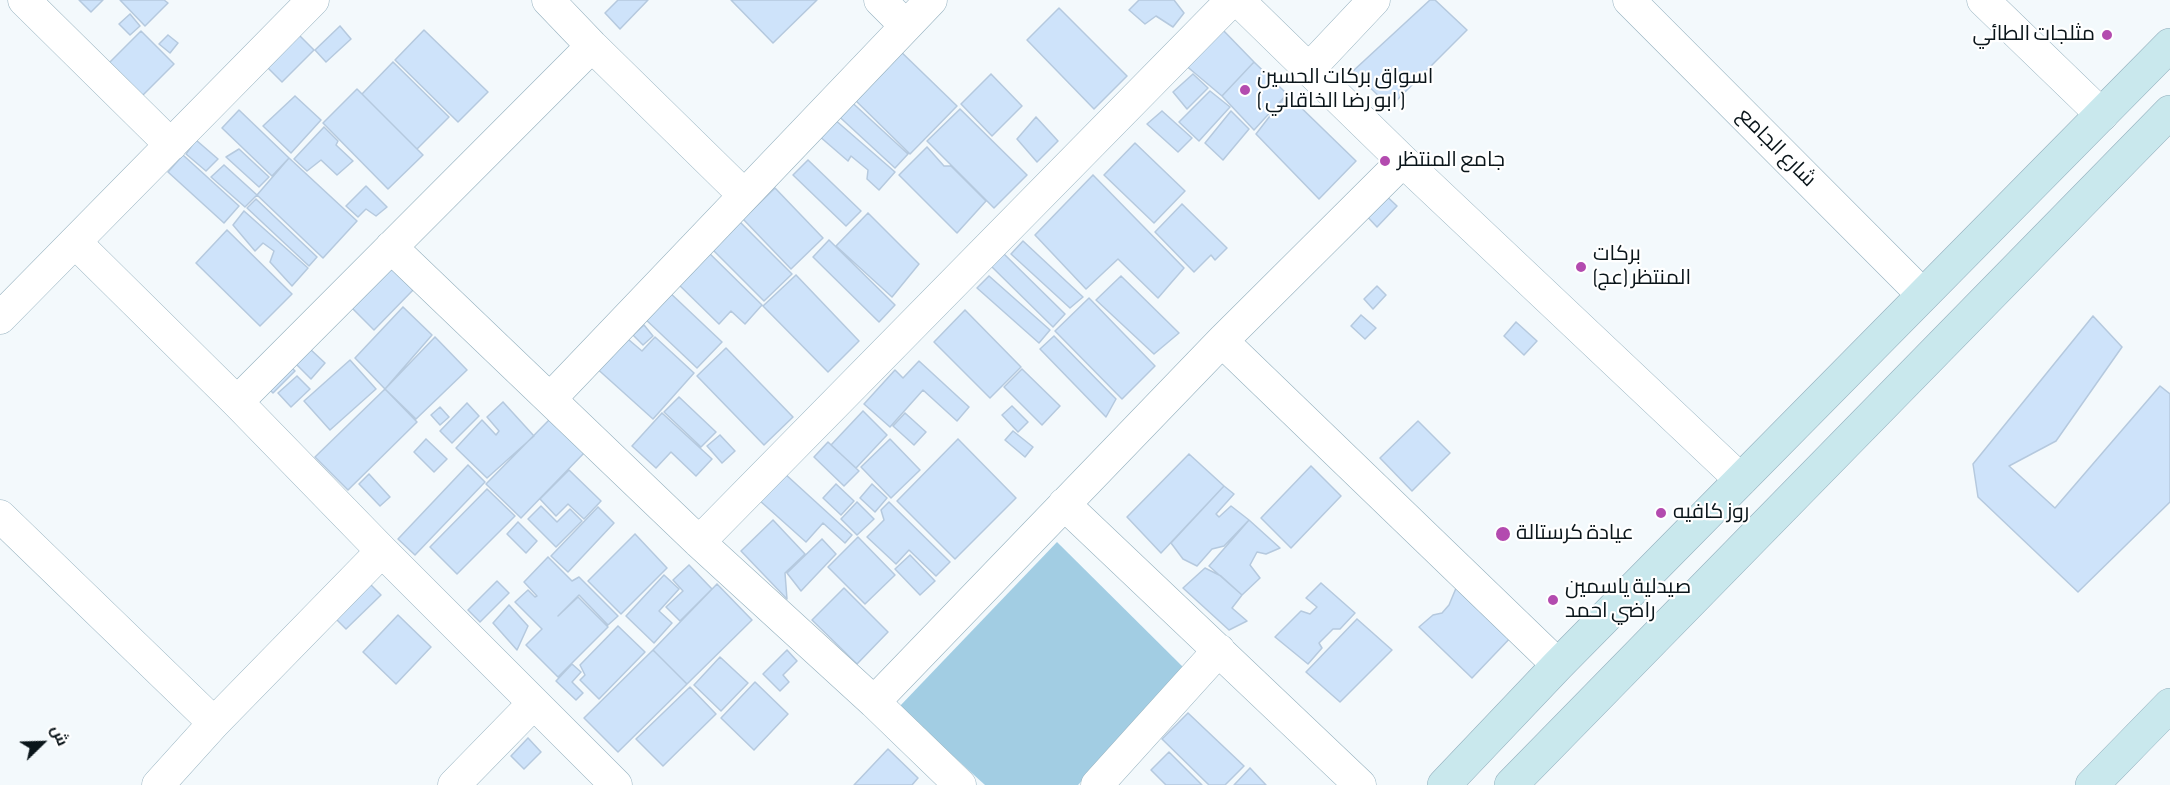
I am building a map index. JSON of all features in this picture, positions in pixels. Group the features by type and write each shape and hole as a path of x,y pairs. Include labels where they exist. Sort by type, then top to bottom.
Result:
{"street":[{"path":"24,0 171,144"},
{"path":"0,318 313,0"},
{"path":"548,0 744,195"},
{"path":"880,0 906,26"},
{"path":"550,399 931,0"},
{"path":"699,542 1232,0"},
{"path":"1238,0 1403,161 1741,480"},
{"path":"1309,69 1374,0"},
{"name":"شارع الجامع","path":"1629,0 1923,295"},
{"path":"1983,0 2102,115"},
{"path":"1444,785 1558,665 2170,45"},
{"path":"237,402 592,46"},
{"path":"1511,785 2168,119"},
{"path":"874,702 1222,341 1403,161"},
{"path":"75,242 237,402 616,785"},
{"path":"391,247 699,542 874,702 960,785"},
{"path":"1222,341 1558,665"},
{"path":"1064,504 1360,785"},
{"path":"0,516 214,723"},
{"path":"158,785 214,723 382,551"},
{"path":"1097,785 1219,650"},
{"path":"454,785 534,703"},
{"path":"2092,785 2170,705"}],"shaded area":[{"path":"1057,542 1185,669 1078,785 985,785 899,707"}],"building":[{"path":"79,0 103,0 91,12"},
{"path":"120,0 164,0 168,3 145,26"},
{"path":"618,0 648,0 620,29 605,13"},
{"path":"731,0 817,0 773,43"},
{"path":"1139,0 1174,0 1184,13 1173,27 1156,16 1145,24 1129,10"},
{"path":"1430,0 1435,0 1467,30 1390,107 1353,71"},
{"path":"1059,8 1127,76 1094,109 1027,40"},
{"path":"130,14 140,26 130,35 119,24"},
{"path":"340,26 351,39 326,62 315,50"},
{"path":"291,27 314,50 282,82 259,59"},
{"path":"1220,27 1254,62 1222,96 1184,64"},
{"path":"424,30 488,92 458,122 395,60"},
{"path":"141,31 174,64 140,98 107,65"},
{"path":"168,35 178,43 170,53 159,44"},
{"path":"895,46 957,106 910,154 849,94"},
{"path":"393,62 449,117 417,149 362,94"},
{"path":"1254,62 1287,94 1254,130 1222,96"},
{"path":"991,74 1022,106 992,136 961,104"},
{"path":"1193,74 1208,88 1187,109 1173,92"},
{"path":"357,89 423,155 388,189 323,123"},
{"path":"1210,91 1230,107 1199,141 1179,122"},
{"path":"1287,94 1356,161 1319,199 1256,134"},
{"path":"295,96 321,120 291,153 263,126"},
{"path":"845,96 908,154 895,168 832,110"},
{"path":"960,109 1027,175 994,208 927,141"},
{"path":"239,110 289,158 272,176 222,128"},
{"path":"1162,111 1192,138 1178,152 1147,124"},
{"path":"1231,111 1249,129 1223,160 1205,143"},
{"path":"826,112 895,172 879,190 867,179 868,170 851,156 848,161 811,129"},
{"path":"1036,117 1058,141 1037,162 1017,139"},
{"path":"324,127 338,141 336,145 353,161 337,175 321,160 307,171 294,159"},
{"path":"196,140 218,159 206,171 186,154"},
{"path":"1135,143 1185,191 1154,223 1104,175"},
{"path":"927,147 944,166 951,166 986,201 957,233 899,175"},
{"path":"239,149 269,177 259,187 226,157"},
{"path":"183,155 239,206 224,223 168,172"},
{"path":"289,158 357,221 323,258 257,195"},
{"path":"808,160 861,211 846,226 793,175"},
{"path":"224,165 257,195 245,207 211,177"},
{"path":"1093,175 1184,268 1158,298 1118,259 1086,289 1035,235"},
{"path":"366,186 387,207 376,216 366,209 358,217 346,206"},
{"path":"775,188 823,238 791,269 743,219"},
{"path":"1380,190 1397,206 1377,227 1361,210"},
{"path":"256,199 317,257 309,266 247,208"},
{"path":"1182,204 1227,248 1215,260 1211,255 1194,272 1155,232"},
{"path":"244,211 308,268 292,286 270,262 274,251 263,243 255,251 233,225"},
{"path":"868,213 919,264 892,297 836,246"},
{"path":"738,220 792,274 764,301 710,247"},
{"path":"227,230 292,294 260,326 196,263"},
{"path":"829,240 895,305 879,322 813,257"},
{"path":"1023,241 1083,297 1070,308 1011,254"},
{"path":"703,247 762,305 745,324 731,311 719,324 673,279"},
{"path":"1003,253 1065,314 1053,327 991,266"},
{"path":"385,260 414,289 374,330 345,301"},
{"path":"796,275 859,341 828,372 763,306"},
{"path":"989,276 1050,330 1039,343 977,288"},
{"path":"1121,276 1179,333 1154,354 1096,300"},
{"path":"1377,286 1386,295 1373,309 1364,299"},
{"path":"667,290 722,342 697,368 642,316"},
{"path":"1089,298 1155,366 1122,399 1055,331"},
{"path":"403,307 432,335 385,389 355,358"},
{"path":"965,310 1021,367 990,398 934,342"},
{"path":"1361,315 1376,328 1365,339 1351,326"},
{"path":"2093,316 2122,347 2056,441 2009,466 2055,508 2160,386 2170,394 2170,502 2078,592 1978,497 1973,464"},
{"path":"1516,322 1537,341 1524,355 1504,336"},
{"path":"644,325 653,336 643,345 633,335"},
{"path":"622,334 642,351 655,337 694,373 653,419 593,365"},
{"path":"1054,336 1116,399 1106,417 1040,349"},
{"path":"435,337 467,370 416,419 385,389"},
{"path":"726,348 793,417 764,445 697,376"},
{"path":"310,349 325,363 311,379 296,364"},
{"path":"284,360 295,371 273,393 262,382"},
{"path":"350,360 376,389 330,430 304,401"},
{"path":"919,361 969,407 957,421 923,390 890,427 864,404 895,370 903,378"},
{"path":"1022,369 1060,406 1042,425 1004,387"},
{"path":"297,376 310,389 291,407 278,393"},
{"path":"385,389 417,422 348,490 315,457"},
{"path":"679,397 716,432 701,447 664,412"},
{"path":"503,402 534,436 487,478 456,448 482,420 496,435 499,431 487,417"},
{"path":"467,403 479,416 452,443 440,431"},
{"path":"1012,406 1028,422 1018,432 1002,415"},
{"path":"440,407 449,417 440,425 431,415"},
{"path":"863,411 887,435 856,468 831,445"},
{"path":"662,413 712,459 696,476 671,452 656,468 632,446"},
{"path":"905,413 926,432 914,445 893,426"},
{"path":"550,419 585,452 521,518 486,484"},
{"path":"1418,421 1450,453 1412,491 1380,458"},
{"path":"1013,431 1033,447 1025,457 1005,440"},
{"path":"720,435 735,451 722,463 707,446"},
{"path":"426,439 447,459 434,472 414,452"},
{"path":"890,439 920,470 891,498 861,467"},
{"path":"958,439 1016,498 955,559 897,501"},
{"path":"828,442 859,471 844,486 814,457"},
{"path":"1189,454 1224,486 1161,553 1127,517"},
{"path":"468,465 485,482 415,555 398,539"},
{"path":"1311,466 1341,496 1291,548 1261,518"},
{"path":"569,470 601,501 584,519 568,504 556,516 540,499"},
{"path":"784,473 852,535 845,543 823,523 806,542 759,500"},
{"path":"369,474 390,497 380,506 359,484"},
{"path":"836,484 854,501 841,515 823,498"},
{"path":"872,484 887,498 875,512 860,498"},
{"path":"1224,486 1234,494 1216,514 1219,517 1231,506 1249,520 1224,546 1212,549 1197,566 1183,559 1171,543"},
{"path":"487,489 515,516 457,574 430,547"},
{"path":"857,502 874,519 857,535 841,519"},
{"path":"889,502 950,562 936,576 909,550 896,564 867,537 884,520 881,510"},
{"path":"541,506 557,522 570,509 582,521 556,547 528,519"},
{"path":"598,507 614,523 568,572 551,556"},
{"path":"773,520 805,554 785,573 787,599 741,551"},
{"path":"1249,520 1280,548 1266,554 1257,552 1250,565 1260,578 1242,595 1209,566"},
{"path":"518,522 537,541 526,553 507,534"},
{"path":"635,534 667,568 621,614 588,581"},
{"path":"858,537 895,575 865,604 828,567"},
{"path":"822,539 836,554 801,591 787,573"},
{"path":"910,555 935,581 920,595 895,569"},
{"path":"548,557 572,581 579,577 618,616 608,625 579,595 558,616 578,597 608,627 558,677 526,645 542,629 515,602 528,590 535,597 537,596 524,582"},
{"path":"689,565 712,589 680,621 666,607 683,591 673,580"},
{"path":"1205,568 1221,576 1242,595 1232,608 1247,621 1229,630 1183,588"},
{"path":"664,575 679,589 659,611 672,623 654,643 626,616"},
{"path":"497,581 509,593 480,622 468,610"},
{"path":"1459,581 1514,634 1472,678 1419,627 1433,615 1442,613 1449,605"},
{"path":"368,582 381,595 346,629 333,616"},
{"path":"1321,583 1355,613 1340,629 1333,629 1319,643 1322,648 1308,664 1275,637 1301,611 1310,614 1317,607 1306,598"},
{"path":"717,584 752,620 687,684 653,650"},
{"path":"844,588 888,632 857,664 812,620"},
{"path":"509,605 528,626 517,650 493,623"},
{"path":"398,615 431,647 396,684 363,652"},
{"path":"1357,619 1392,650 1340,702 1306,672"},
{"path":"618,626 645,652 599,699 580,680 585,675 580,665"},
{"path":"653,650 687,684 618,752 584,718"},
{"path":"787,650 797,661 783,675 789,682 780,691 763,674"},
{"path":"720,657 748,683 721,711 694,685"},
{"path":"572,664 581,672 572,682 583,693 576,700 556,681"},
{"path":"755,682 788,714 754,750 721,718"},
{"path":"690,687 716,714 663,766 636,739"},
{"path":"1188,713 1244,766 1225,785 1209,785 1162,739"},
{"path":"528,738 541,752 524,769 511,756"},
{"path":"888,749 918,778 912,785 854,785"},
{"path":"1169,752 1202,785 1166,785 1151,770"},
{"path":"1250,768 1266,785 1234,785"}],"place":[{"name":"مثلجات الطائي","path":"2107,35"},
{"name":"اسواق بركات الحسين ( ابو رضا الخاقاني )","path":"1245,90"},
{"name":"جامع المنتظر","path":"1385,161"},
{"name":"بركات المنتظر (عج)","path":"1581,267"},
{"name":"روز كافيه","path":"1661,513"},
{"name":"عيادة كرستالة","path":"1503,534"},
{"name":"صيدلية ياسمين راضي احمد","path":"1553,600"}]}
